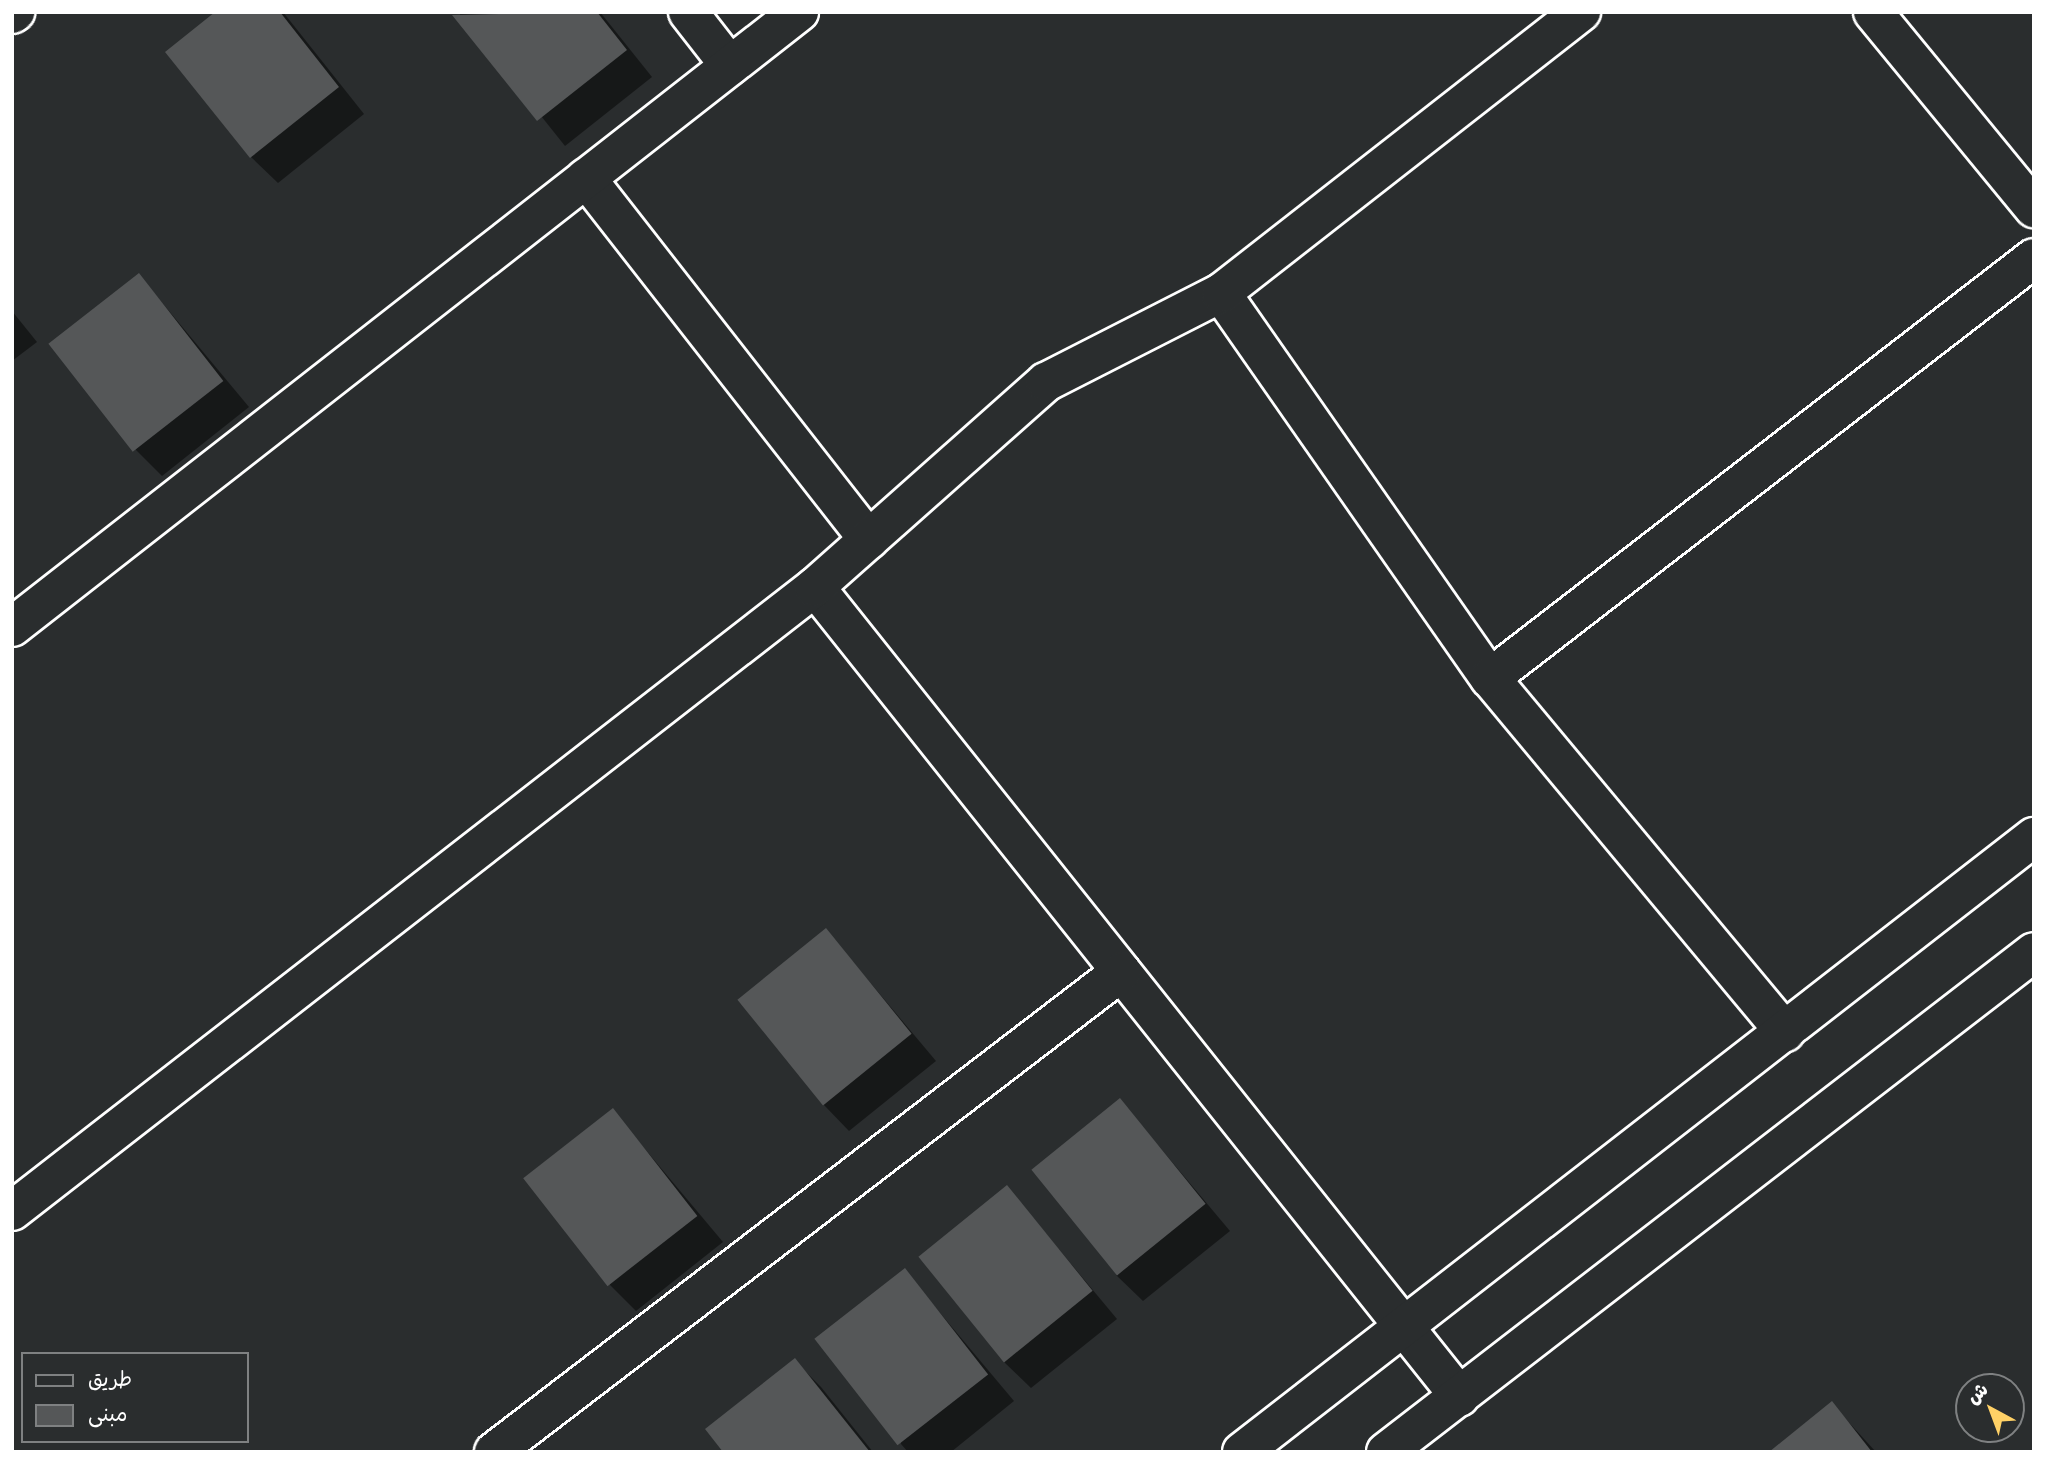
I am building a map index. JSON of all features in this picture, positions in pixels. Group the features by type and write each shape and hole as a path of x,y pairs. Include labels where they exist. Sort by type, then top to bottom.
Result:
{"street":[{"path":"688,12 730,66"},
{"path":"12,627 799,12"},
{"path":"12,1211 815,587 1046,382 1221,293 1580,12"},
{"path":"1872,12 2034,208"},
{"path":"586,178 869,540"},
{"path":"1490,678 2034,258"},
{"path":"1221,293 1490,678 1785,1032"},
{"path":"815,587 1460,1397"},
{"path":"1242,1452 2034,837"},
{"path":"1386,1452 2034,952"},
{"path":"495,1452 1121,972"}],"building":[{"path":"215,12 280,12 339,87 250,158 165,52"},
{"path":"597,12 627,50 537,121 452,15"},
{"path":"139,273 223,381 133,452 48,344"},
{"path":"826,928 912,1034 823,1105 737,1000"},
{"path":"1120,1098 1206,1204 1117,1275 1031,1170"},
{"path":"613,1108 697,1216 608,1286 523,1178"},
{"path":"1007,1185 1093,1291 1004,1362 918,1257"},
{"path":"905,1268 988,1374 897,1445 814,1339"},
{"path":"795,1358 870,1452 723,1452 705,1429"},
{"path":"1832,1401 1872,1452 1769,1452"}]}
